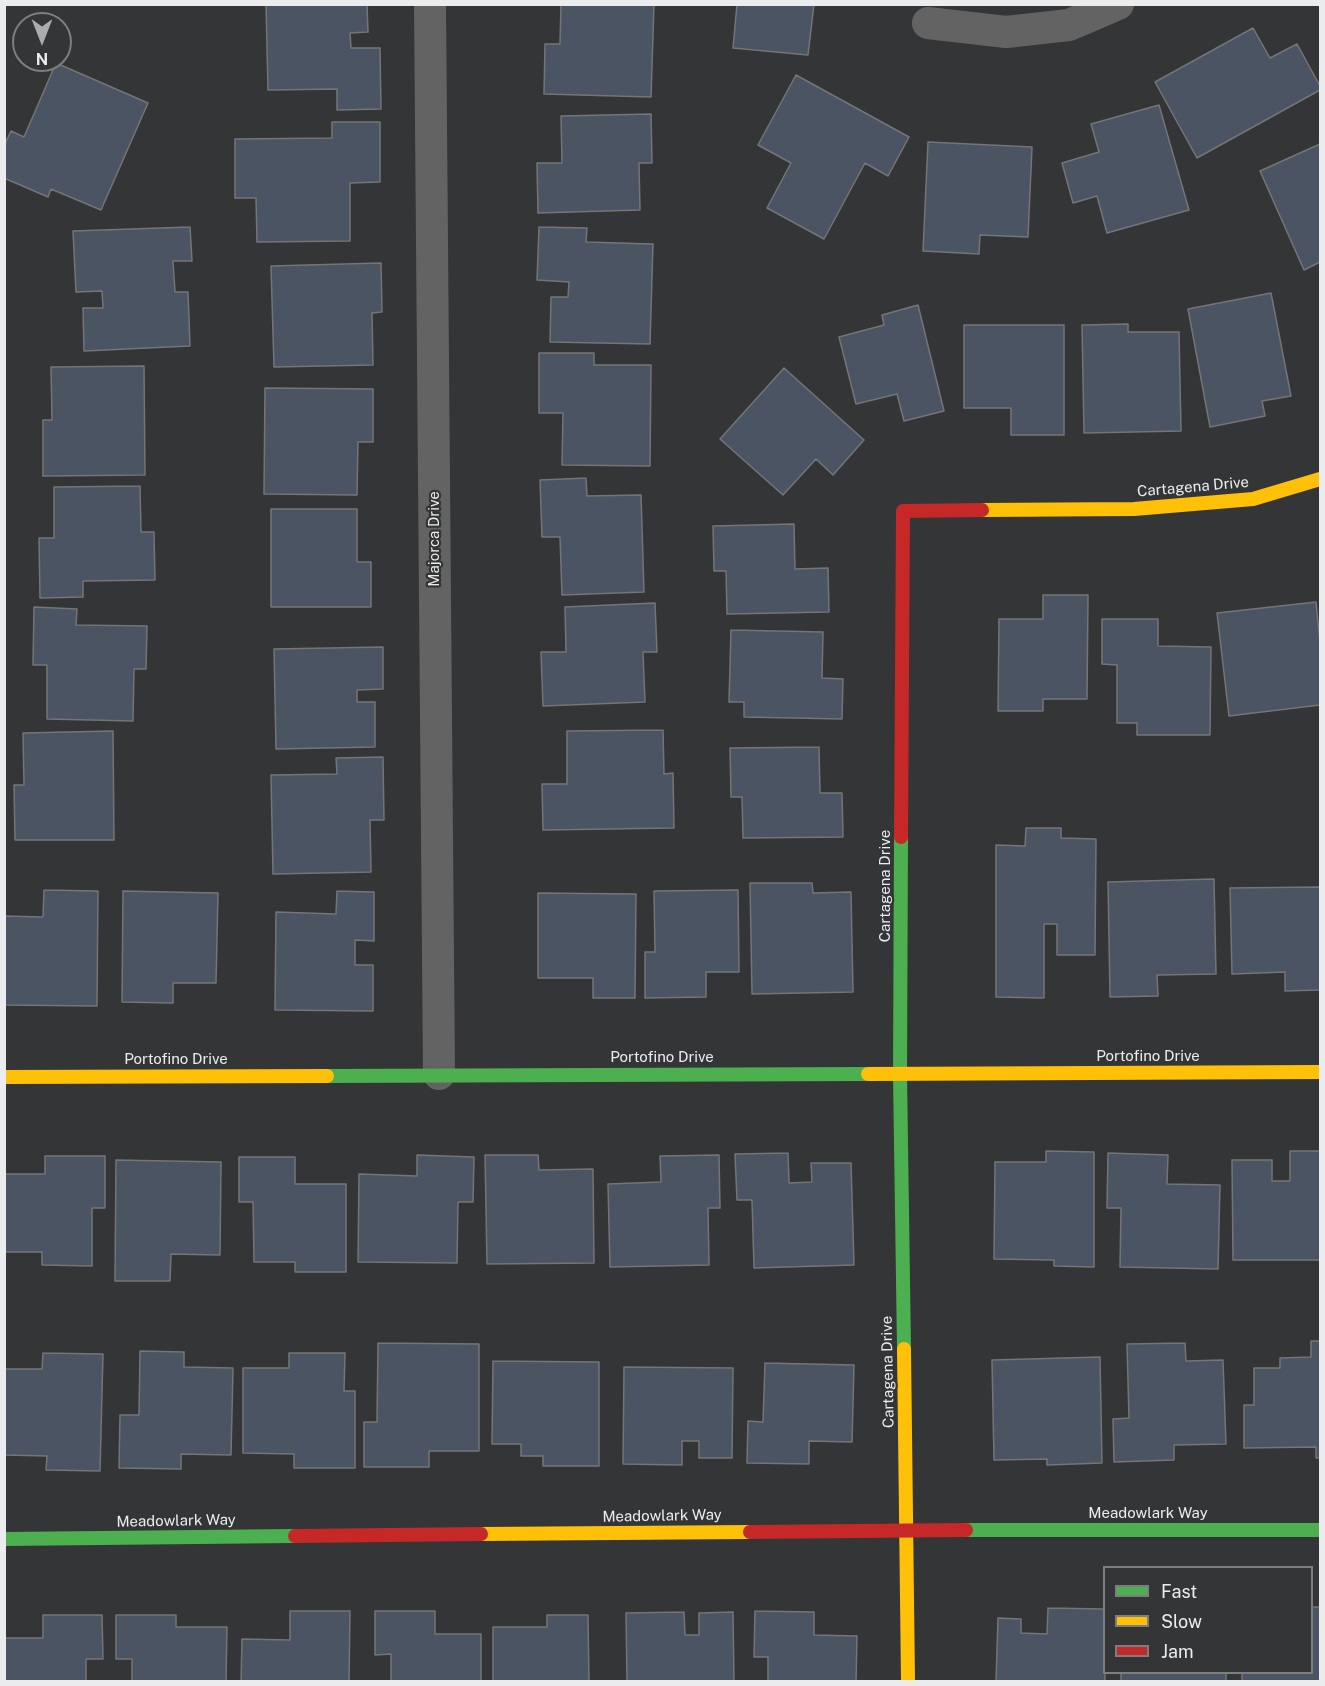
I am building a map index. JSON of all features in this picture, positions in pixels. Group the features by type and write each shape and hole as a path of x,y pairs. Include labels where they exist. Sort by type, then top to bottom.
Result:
{"street":[{"name":"Majorca Drive","path":"430,4 439,1074"},
{"path":"928,23 1006,32 1069,26 1118,4"},
{"name":"Cartagena Drive","path":"908,1682 900,1074 903,511 1134,509 1253,499 1320,478"},
{"name":"Portofino Drive","path":"4,1077 1320,1072"},
{"name":"Meadowlark Way","path":"4,1539 907,1530 1320,1530"}],"building":[{"path":"266,4 367,4 368,32 350,33 351,48 380,48 381,109 337,110 337,89 268,90"},
{"path":"561,4 654,4 651,97 544,94 545,44 560,44"},
{"path":"737,4 814,4 808,55 733,48"},
{"path":"1253,28 1270,58 1297,44 1320,90 1197,158 1155,82"},
{"path":"72,70 148,103 101,210 51,189 48,197 4,178 4,146 11,131 24,137 52,72 72,72"},
{"path":"796,75 909,137 888,176 865,163 824,239 767,208 791,163 758,145"},
{"path":"1159,105 1189,210 1107,233 1097,196 1073,203 1062,163 1099,152 1091,124"},
{"path":"651,114 652,163 639,163 640,210 538,213 537,163 562,163 561,116"},
{"path":"332,122 380,122 380,182 350,183 350,241 257,242 256,198 235,198 235,139 332,138"},
{"path":"928,142 1032,147 1028,237 980,235 979,254 923,251"},
{"path":"1320,144 1320,262 1304,270 1260,171"},
{"path":"190,227 192,261 173,261 175,292 188,292 190,346 84,351 83,308 103,308 102,291 76,292 73,231"},
{"path":"539,227 587,228 586,242 653,244 650,344 550,342 551,297 568,297 569,282 537,280"},
{"path":"381,263 382,312 372,313 373,365 274,367 271,266"},
{"path":"1271,293 1291,396 1262,401 1265,416 1210,427 1188,309"},
{"path":"918,305 944,411 904,421 897,394 856,404 839,337 884,325 882,315"},
{"path":"1128,324 1128,332 1179,332 1181,431 1084,433 1082,325"},
{"path":"964,325 1064,325 1064,435 1011,435 1011,408 964,408"},
{"path":"539,353 594,353 594,365 651,365 650,466 562,465 563,413 539,413"},
{"path":"144,366 145,475 43,476 43,420 52,420 51,367"},
{"path":"784,368 864,440 833,475 816,459 783,495 720,439"},
{"path":"265,388 373,389 373,442 358,442 357,495 264,494"},
{"path":"586,478 587,496 641,495 644,592 562,595 560,537 542,537 540,480"},
{"path":"140,486 141,532 154,532 155,580 83,581 83,597 40,598 39,538 54,538 54,487"},
{"path":"271,509 357,509 357,562 371,562 371,607 271,607"},
{"path":"794,524 795,569 828,568 829,612 727,614 726,571 714,571 713,526"},
{"path":"1043,595 1088,595 1087,699 1043,699 1043,711 998,711 999,619 1043,619"},
{"path":"1316,602 1320,642 1320,705 1229,716 1217,613"},
{"path":"655,603 657,652 643,652 645,702 543,706 541,652 566,652 565,607"},
{"path":"34,607 77,609 76,625 147,626 146,669 134,669 133,721 47,719 47,665 33,665"},
{"path":"1102,619 1158,619 1158,646 1211,647 1210,735 1137,735 1137,723 1117,723 1117,665 1102,664"},
{"path":"731,630 823,632 822,678 843,679 842,719 744,717 744,702 729,702"},
{"path":"383,647 383,689 357,690 357,702 375,702 375,747 276,749 274,649"},
{"path":"663,730 664,774 673,773 674,828 543,830 542,784 567,784 567,731"},
{"path":"113,731 114,840 15,840 14,785 24,785 23,733"},
{"path":"819,747 820,793 842,793 843,837 743,838 742,797 731,797 730,748"},
{"path":"383,757 384,820 370,820 371,872 273,874 271,775 337,774 336,758"},
{"path":"1026,828 1061,828 1061,838 1096,839 1095,955 1057,955 1057,924 1044,924 1044,998 996,997 996,845 1025,846"},
{"path":"1214,879 1216,974 1157,975 1158,996 1110,997 1108,882"},
{"path":"750,883 812,883 813,893 851,892 853,992 752,994"},
{"path":"1320,887 1320,990 1285,991 1285,972 1232,974 1230,888"},
{"path":"44,890 98,891 97,1006 4,1005 4,916 43,917"},
{"path":"738,890 739,972 706,972 706,997 645,998 645,952 655,952 654,891"},
{"path":"123,891 218,893 216,983 173,983 173,1003 122,1002"},
{"path":"337,891 374,892 374,941 355,940 355,965 373,965 373,1011 275,1010 276,912 336,914"},
{"path":"538,893 636,894 635,998 593,998 593,978 538,978"},
{"path":"1046,1151 1094,1152 1094,1267 1054,1266 1054,1260 994,1259 995,1162 1046,1162"},
{"path":"1290,1151 1320,1151 1320,1260 1233,1260 1232,1160 1272,1160 1272,1181 1290,1181"},
{"path":"788,1153 789,1183 812,1182 811,1163 851,1163 854,1265 754,1268 752,1200 737,1200 735,1154"},
{"path":"1108,1153 1168,1155 1167,1184 1220,1185 1218,1269 1120,1267 1121,1208 1107,1208"},
{"path":"417,1155 474,1157 473,1202 458,1202 457,1263 358,1262 359,1174 417,1176"},
{"path":"485,1155 538,1155 539,1170 593,1169 594,1263 487,1264"},
{"path":"719,1155 720,1208 708,1208 709,1265 610,1267 608,1184 661,1182 660,1156"},
{"path":"45,1156 105,1156 105,1208 92,1208 92,1266 42,1265 42,1252 4,1252 4,1174 45,1174"},
{"path":"239,1157 295,1157 295,1184 346,1184 346,1272 295,1272 295,1262 254,1262 253,1202 239,1202"},
{"path":"116,1160 221,1162 220,1255 171,1254 170,1281 115,1281"},
{"path":"1311,1341 1320,1341 1320,1458 1316,1458 1316,1447 1244,1448 1244,1405 1254,1405 1254,1368 1280,1368 1280,1358 1311,1357"},
{"path":"378,1343 479,1344 479,1451 429,1451 429,1467 364,1467 364,1422 377,1422"},
{"path":"1185,1343 1186,1361 1223,1360 1226,1444 1174,1445 1174,1460 1114,1462 1113,1419 1129,1418 1127,1344"},
{"path":"140,1351 184,1352 184,1367 233,1368 231,1455 181,1454 181,1469 119,1468 120,1415 139,1415"},
{"path":"43,1353 103,1354 100,1471 46,1470 47,1456 4,1455 4,1369 42,1369"},
{"path":"289,1353 345,1353 344,1391 355,1391 355,1468 294,1468 294,1454 243,1453 243,1368 289,1368"},
{"path":"1100,1357 1102,1463 1047,1465 1047,1459 994,1460 992,1360"},
{"path":"493,1361 599,1362 599,1466 543,1466 543,1456 521,1456 521,1444 492,1444"},
{"path":"765,1363 854,1365 852,1442 809,1441 809,1464 747,1463 748,1421 763,1422"},
{"path":"624,1367 733,1368 732,1458 699,1458 699,1441 682,1441 682,1465 623,1464"},
{"path":"1313,1607 1320,1607 1320,1682 1242,1682 1242,1674 1313,1674"},
{"path":"1048,1608 1103,1609 1105,1682 996,1682 998,1618 1021,1619 1021,1633 1047,1634"},
{"path":"290,1611 350,1611 349,1682 241,1682 242,1639 290,1640"},
{"path":"375,1611 435,1611 435,1634 481,1634 481,1682 391,1682 391,1654 375,1655"},
{"path":"755,1611 814,1612 814,1635 857,1636 856,1682 768,1682 768,1657 754,1657"},
{"path":"684,1612 685,1635 699,1635 699,1613 733,1612 734,1682 627,1682 626,1613"},
{"path":"43,1615 102,1615 103,1659 86,1659 86,1682 4,1682 4,1638 43,1638"},
{"path":"116,1615 176,1615 176,1627 227,1627 226,1682 132,1682 132,1659 116,1659"},
{"path":"547,1615 588,1615 589,1682 493,1682 493,1627 547,1627"},
{"path":"1121,1674 1226,1674 1226,1682 1121,1682"}],"traffic: fast":[{"path":"901,837 900,1074 904,1349"},
{"path":"327,1076 868,1074"},
{"path":"966,1530 1320,1530"},
{"path":"4,1539 295,1536"}],"traffic: slow":[{"path":"982,510 1134,509 1253,499 1320,479"},
{"path":"868,1074 1320,1072"},
{"path":"4,1077 327,1076"},
{"path":"904,1349 908,1682"},
{"path":"481,1534 750,1532"}],"traffic: jam":[{"path":"901,837 903,511 982,510"},
{"path":"750,1532 966,1530"},
{"path":"295,1536 481,1534"}]}
